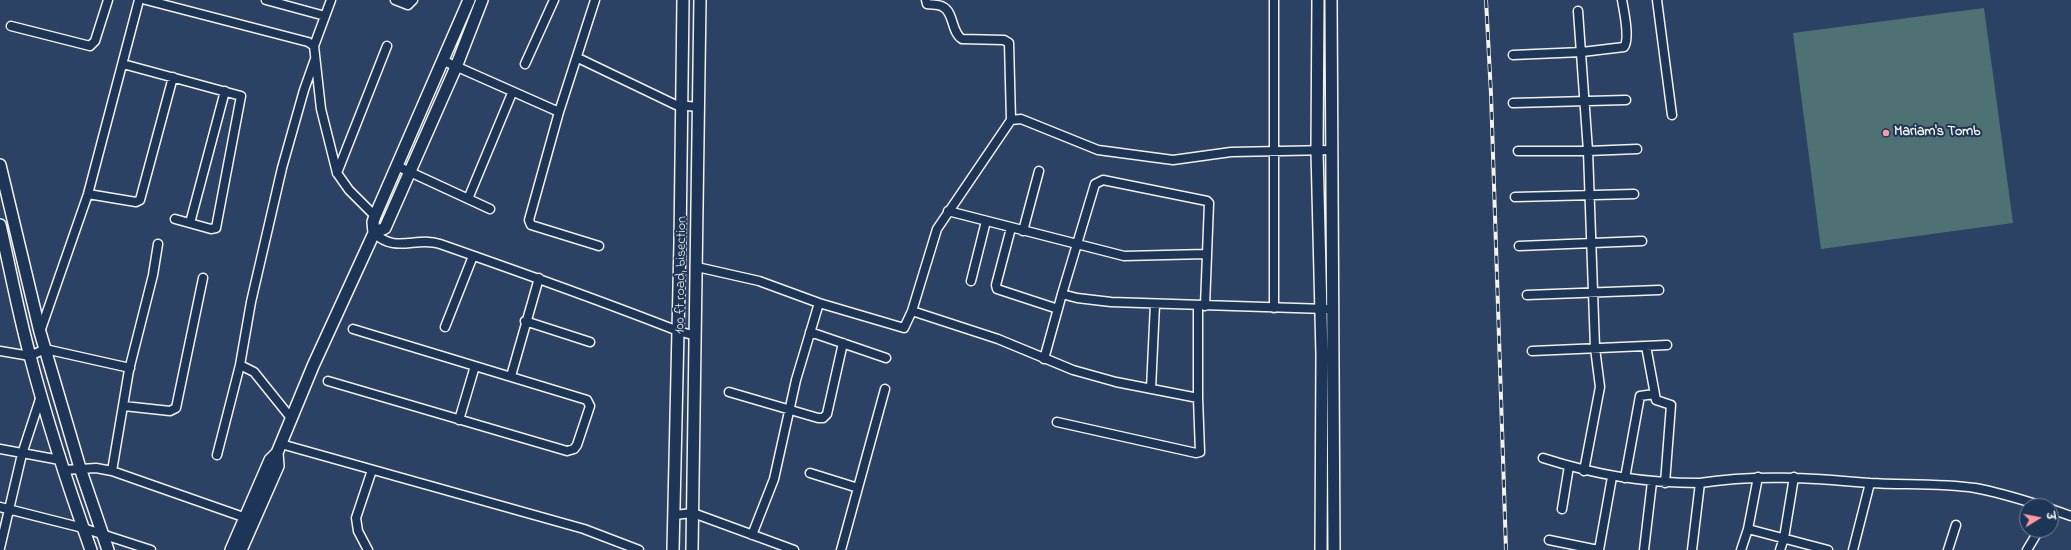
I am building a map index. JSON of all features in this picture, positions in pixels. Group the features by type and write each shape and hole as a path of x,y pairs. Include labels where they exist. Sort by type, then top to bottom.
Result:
{"street":[{"path":"11,26 90,46 95,41 108,0"},
{"path":"40,332 88,194 139,0"},
{"path":"146,0 308,42 314,46"},
{"path":"266,0 325,16"},
{"path":"331,0 314,46 321,108 337,173 349,190 375,216"},
{"path":"395,0 408,5 413,0"},
{"path":"231,550 278,466 279,449 291,418 341,303 374,233 373,222 375,216 444,61 469,0"},
{"path":"374,233 385,228 411,172 456,67 482,0"},
{"path":"525,64 554,0"},
{"path":"595,0 578,58 559,112 529,223 531,225 599,246"},
{"path":"674,550 683,0"},
{"name":"100 ft road, bisection","path":"692,550 700,0"},
{"path":"697,268 759,281 818,303 844,309 902,328 912,311 937,229 1012,120 1009,43 1004,40 962,39 958,36 946,9 941,6 928,4 926,0"},
{"path":"1274,0 1274,308"},
{"path":"1318,0 1317,151 1326,309 1334,550"},
{"path":"1321,550 1331,150 1331,0"},
{"path":"1513,54 1582,52 1624,48 1627,40 1622,0"},
{"path":"1657,0 1672,115"},
{"path":"1578,11 1591,196 1595,348 1600,387 1599,399 1584,471"},
{"path":"337,173 387,46"},
{"path":"578,58 681,106 699,107"},
{"path":"217,455 240,365 251,302 282,168 304,90 315,59"},
{"path":"444,61 512,93 559,112"},
{"path":"123,64 173,76 240,95 242,98 216,228 211,229 175,219"},
{"path":"88,194 136,202 140,200 173,76"},
{"path":"190,223 225,91"},
{"path":"468,199 512,93"},
{"path":"1513,103 1626,100"},
{"path":"1012,120 1021,119 1098,150 1173,160 1231,152 1331,150"},
{"path":"1518,150 1588,151 1637,148"},
{"path":"0,165 40,332 80,468 108,550"},
{"path":"397,166 490,209"},
{"path":"1023,231 1039,171"},
{"path":"1044,358 1076,244 1095,184 1102,180 1207,201 1210,205 1201,306 1198,398 1201,450 1199,453 1057,422"},
{"path":"1515,197 1634,194"},
{"path":"948,211 1124,256 1206,254"},
{"path":"971,281 986,221"},
{"path":"0,225 30,356 41,396 62,465 91,550"},
{"path":"1011,228 996,285 997,289 1058,309"},
{"path":"374,233 383,242 404,244 429,242 473,256 539,278 678,331 696,336"},
{"path":"1519,246 1592,245 1642,242"},
{"path":"112,471 130,368 153,275 158,244"},
{"path":"445,327 473,256"},
{"path":"124,406 170,412 176,408 203,278"},
{"path":"511,376 525,321 539,278"},
{"path":"1527,295 1594,294 1659,290"},
{"path":"1062,294 1094,301 1201,306 1326,309"},
{"path":"752,534 774,479 800,362 818,303"},
{"path":"1150,389 1155,304"},
{"path":"912,311 998,339 1088,374 1150,389 1198,398"},
{"path":"525,321 590,342"},
{"path":"328,381 567,451 574,449 590,406 589,401 353,329"},
{"path":"810,332 886,358"},
{"path":"729,392 818,418 823,418 827,414 843,343"},
{"path":"1532,351 1667,345"},
{"path":"1646,346 1656,401 1670,403 1671,405 1665,483"},
{"path":"0,351 30,356 45,349 130,368"},
{"path":"240,365 254,372 291,418"},
{"path":"459,420 475,366"},
{"path":"841,550 885,389"},
{"path":"1625,478 1640,396 1654,394"},
{"path":"0,548 22,454 41,396"},
{"path":"0,449 62,465 112,471 249,519"},
{"path":"279,449 372,470 584,529 639,550"},
{"path":"1543,458 1584,471 1612,477 1652,482 1700,483 1758,477 1794,477 1870,483 1974,488 2019,500"},
{"path":"1562,509 1569,466"},
{"path":"368,550 356,524 372,470"},
{"path":"810,473 858,488"},
{"path":"1548,540 1599,550 1612,477"},
{"path":"1741,550 1748,529 1758,477"},
{"path":"1780,550 1784,538 1794,477"},
{"path":"1644,550 1652,482"},
{"path":"1692,550 1700,483"},
{"path":"1853,550 1870,483"},
{"path":"0,507 83,528 151,550"},
{"path":"2059,512 2071,516"},
{"path":"674,515 693,513 794,550"},
{"path":"241,550 249,519"},
{"path":"1948,550 1956,525"},
{"path":"1748,529 1828,550"},
{"path":"2027,550 2035,538"}],"green space":[{"path":"1984,8 2013,223 1821,249 1793,33"}],"railway":[{"path":"1486,0 1491,94 1506,550"}],"place":[{"name":"Mariam's Tomb","path":"1886,133"}]}
